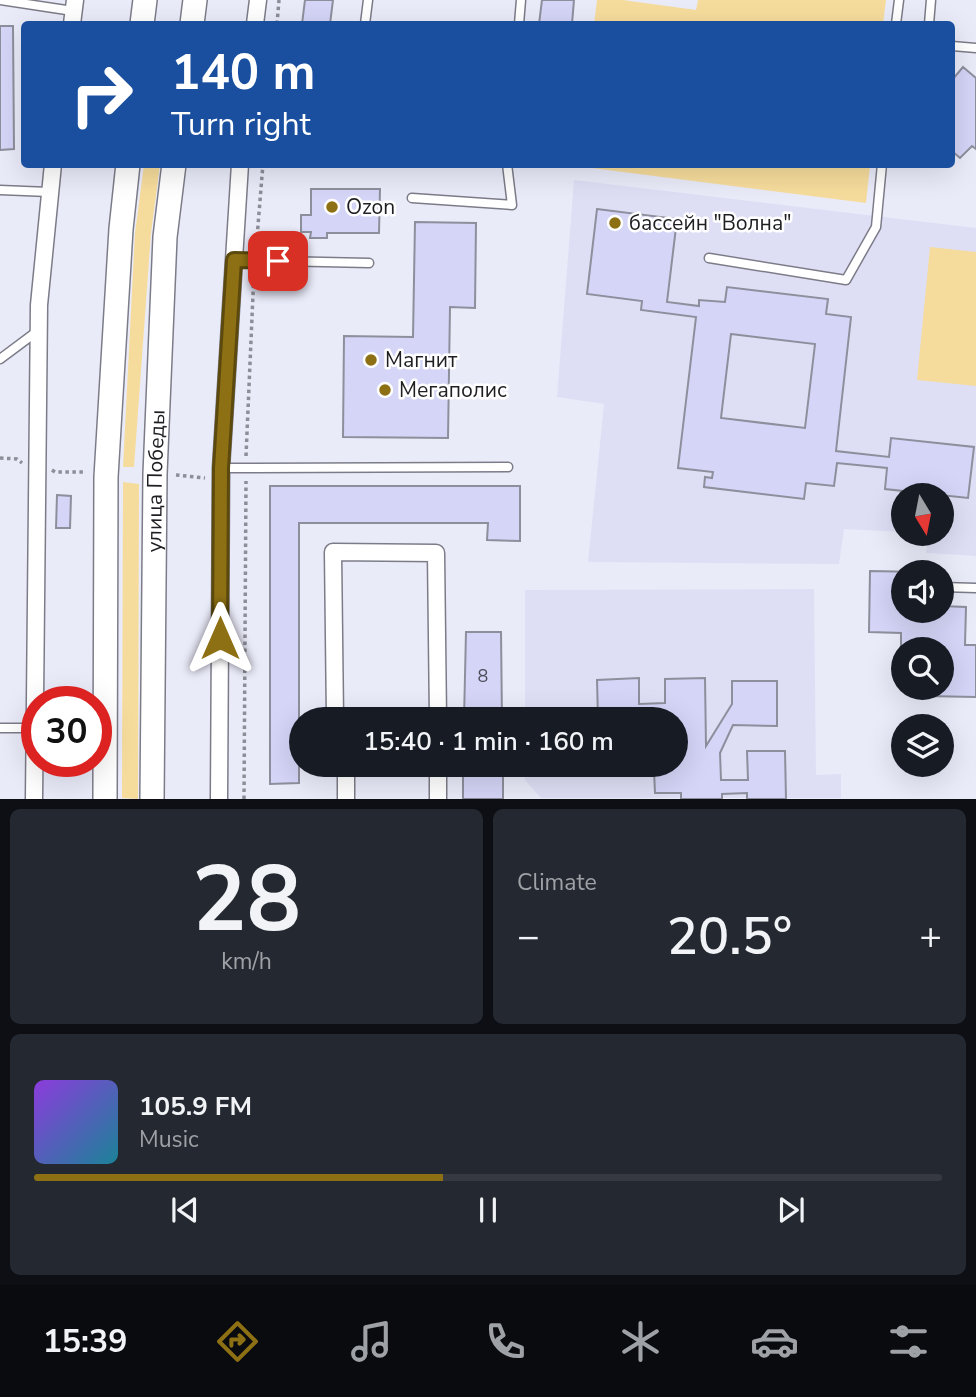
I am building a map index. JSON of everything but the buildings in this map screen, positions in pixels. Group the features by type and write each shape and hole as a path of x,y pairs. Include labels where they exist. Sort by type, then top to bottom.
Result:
{"street":[{"path":"142,21 145,0"},
{"path":"192,21 195,0"},
{"path":"255,21 258,0"},
{"path":"35,686 39,305 52,168"},
{"path":"105,799 106,477 121,229 128,168"},
{"name":"улица Победы","path":"152,799 155,464 164,237 173,168"},
{"path":"219,799 221,468 240,168"},
{"path":"335,707 333,552 436,553 438,707"},
{"path":"34,777 34,799"},
{"path":"346,777 346,799"},
{"path":"438,777 438,799"}],"lane":[{"path":"0,0 73,12"},
{"path":"366,21 368,0"},
{"path":"519,21 521,0"},
{"path":"896,21 899,0"},
{"path":"929,21 932,0"},
{"path":"955,46 976,48"},
{"path":"412,198 512,205 507,168"},
{"path":"709,258 846,280 876,228 882,168"},
{"path":"0,190 49,192"},
{"path":"234,260 369,263"},
{"path":"0,359 39,330"},
{"path":"221,468 508,467"},
{"path":"954,587 976,588"},
{"path":"0,728 21,728"}],"path":[{"path":"277,21 279,0"},
{"path":"0,458 17,458 24,465"},
{"path":"47,465 55,472 85,472"},
{"path":"174,475 205,478"}],"shaded area":[{"path":"597,0 623,0 696,10 698,0 886,0 883,21 594,21"},
{"path":"144,168 160,168 151,233 134,467 123,467 135,233"},
{"path":"592,168 870,168 866,203"},
{"path":"574,180 976,228 976,556 926,553 927,546 954,546 954,483 891,483 891,531 844,529 839,564 588,562 604,404 557,397"},
{"path":"930,247 976,252 976,386 917,380"},
{"path":"123,482 139,484 138,799 122,798"},
{"path":"814,589 816,775 841,774 841,798 541,798 525,777 688,777 688,707 525,707 525,590"}],"place":[{"name":"Ozon","path":"332,207"},
{"name":"бассейн \"Волна\"","path":"615,223"},
{"name":"Магнит","path":"371,360"},
{"name":"Мегаполис","path":"385,390"}],"route":[{"path":"220,638 221,468 234,260 278,261"}]}
